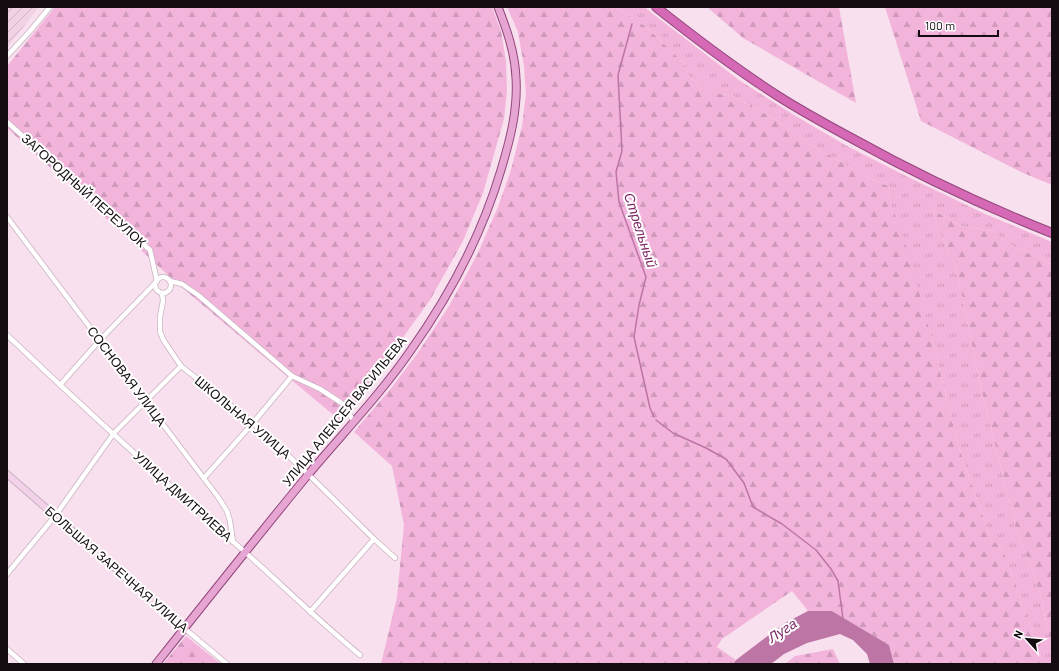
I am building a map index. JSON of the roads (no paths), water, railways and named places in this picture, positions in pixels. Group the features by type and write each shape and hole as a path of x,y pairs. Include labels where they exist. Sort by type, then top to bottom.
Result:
{"highway":[{"path":"656,7 741,71 778,96 833,128 945,186 1000,212 1052,233"}],"main road":[{"name":"УЛИЦА АЛЕКСЕЯ ВАСИЛЬЕВА","path":"156,664 308,474 354,422 411,351 453,283 483,222 506,153 514,120 517,93 516,77 506,27 498,7"}],"street":[{"path":"7,56 50,7"},
{"name":"ЗАГОРОДНЫЙ ПЕРЕУЛОК","path":"7,122 150,250 157,281"},
{"name":"СОСНОВАЯ УЛИЦА","path":"7,217 218,497 227,511 233,542"},
{"path":"60,385 100,340 159,279 163,277 170,281 182,284 198,295 292,376 320,389 344,405 354,422"},
{"path":"157,281 156,288 159,292 169,290 171,286 170,281"},
{"name":"ШКОЛЬНАЯ УЛИЦА","path":"162,292 163,301 160,317 160,332 164,341 181,366 253,423 395,558"},
{"name":"УЛИЦА ДМИТРИЕВА","path":"7,335 310,612 360,654"},
{"path":"7,574 55,516 114,433 181,366"},
{"path":"204,478 292,376"},
{"name":"БОЛЬШАЯ ЗАРЕЧНАЯ УЛИЦА","path":"7,474 227,664"},
{"path":"310,612 374,539"},
{"path":"7,649 24,664"}],"water":[{"name":"Луга","path":"808,611 832,611 889,645 894,664 870,664 867,654 853,640 840,634 807,643 784,654 771,664 733,664 736,660 785,623"}],"waterway":[{"name":"Стрельный","path":"632,24 618,75 622,151 616,172 619,202 646,277 639,305 634,337 650,408 654,417"},
{"name":"Стрельный","path":"656,420 673,433 726,459 744,483 753,507 782,524 816,550 831,569 838,581 843,619"}]}
